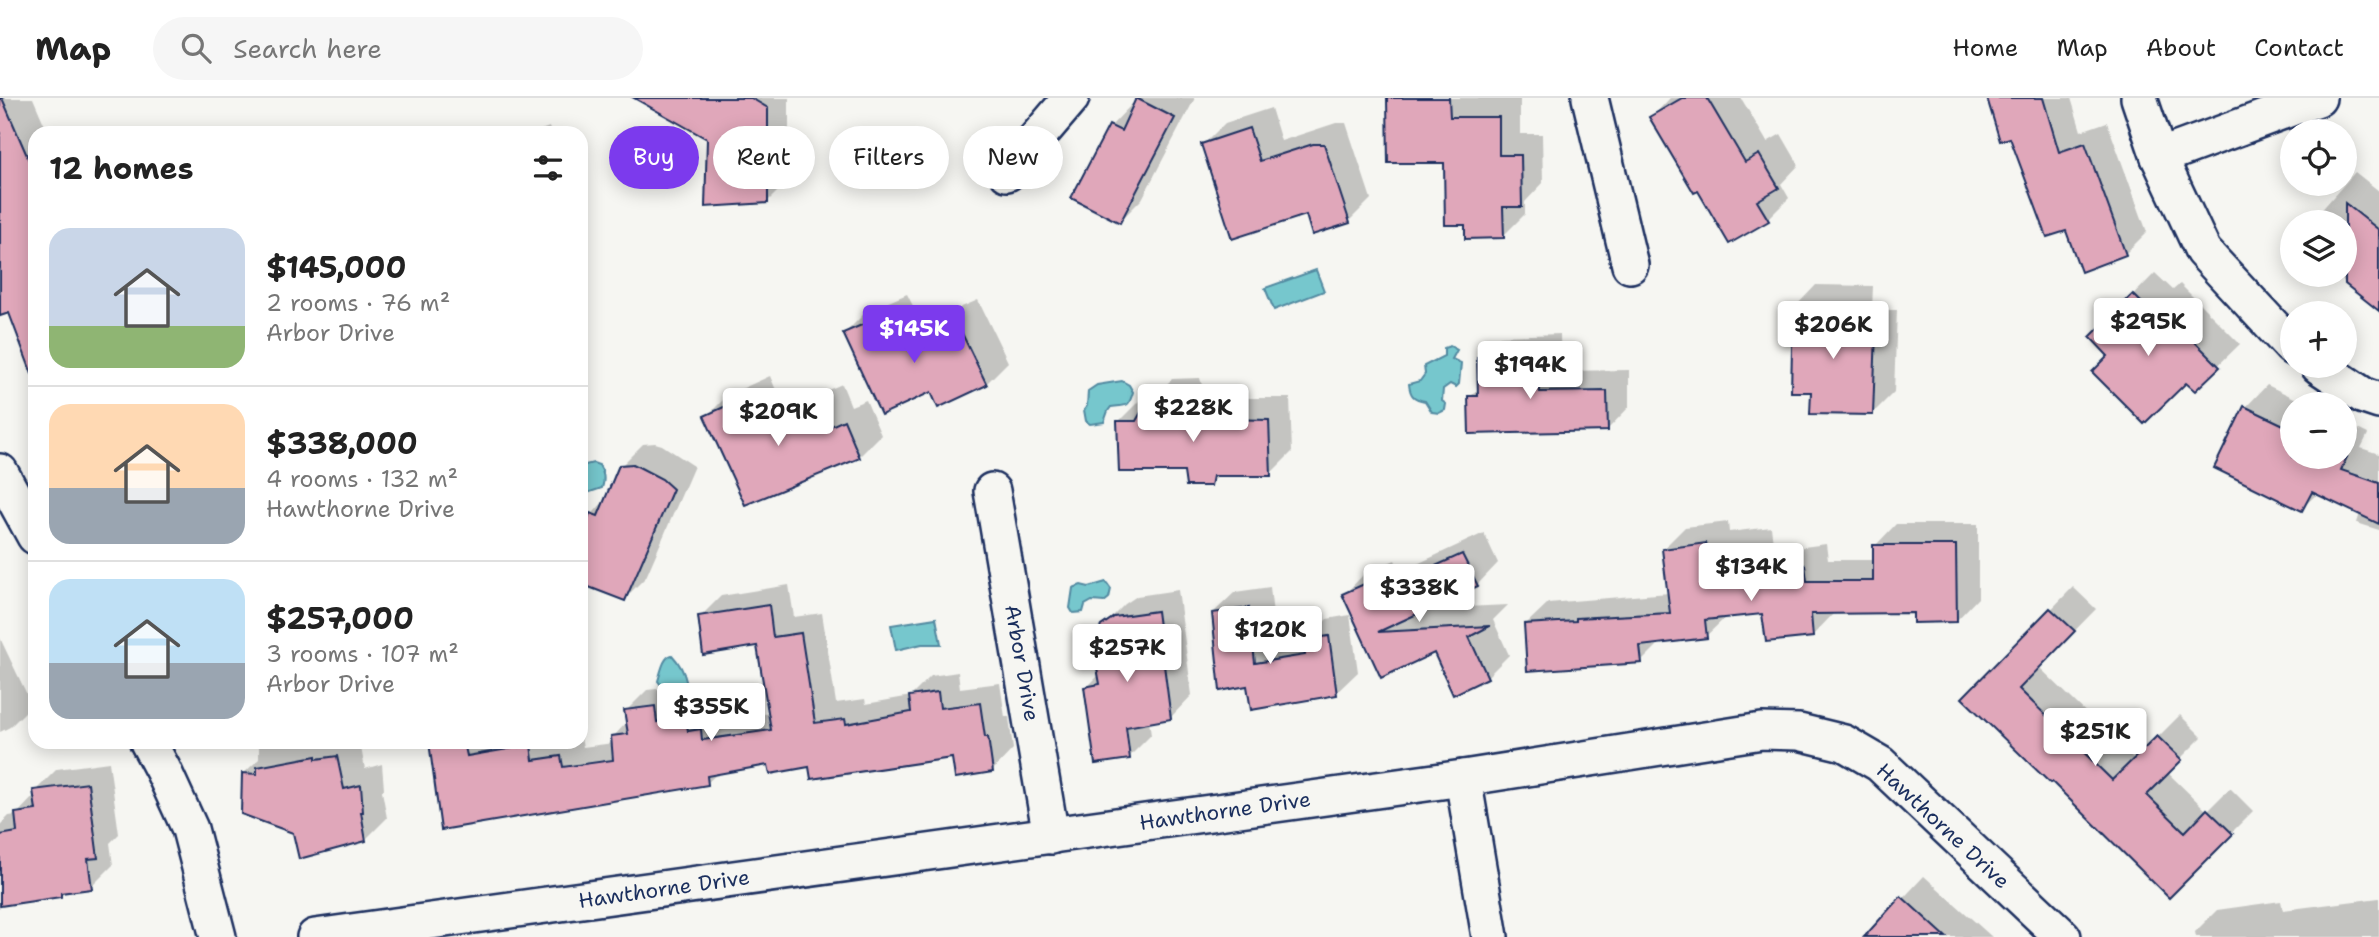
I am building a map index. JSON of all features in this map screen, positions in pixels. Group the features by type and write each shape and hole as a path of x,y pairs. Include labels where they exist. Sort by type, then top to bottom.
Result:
{"street":[{"path":"1047,126 1071,98"},
{"path":"1590,98 1630,265"},
{"path":"2139,98 2159,157 2203,251 2280,334"},
{"path":"2159,157 2318,98"},
{"path":"2337,378 2364,396 2379,401"},
{"path":"0,472 28,523"},
{"name":"Arbor Drive","path":"992,491 1051,836"},
{"name":"Hawthorne Drive","path":"314,937 1463,778 1762,731 1799,732 1844,743 1880,764 2063,937"},
{"path":"152,749 190,829 218,937"},
{"path":"1463,778 1490,937"}],"water":[{"path":"1316,270 1324,291 1274,310 1265,288"},
{"path":"1450,346 1457,350 1452,359 1461,363 1459,384 1456,387 1450,384 1443,389 1442,401 1446,404 1445,410 1432,412 1425,401 1413,396 1409,384 1420,381 1425,374 1424,366 1444,356 1444,348"},
{"path":"1122,381 1129,385 1133,392 1130,402 1111,407 1104,422 1090,424 1086,421 1084,410 1087,406 1088,391 1097,385"},
{"path":"588,464 599,465 604,479 602,488 588,493"},
{"path":"1106,582 1111,589 1109,598 1104,602 1092,601 1085,605 1083,612 1073,613 1070,608 1073,588"},
{"path":"936,618 941,644 922,644 896,650 891,625"},
{"path":"672,655 684,675 688,697 685,713 679,716 669,711 668,694 658,681 664,662"}],"building":[{"path":"2,98 28,158 28,363 9,313 0,316"},
{"path":"634,98 751,98 768,108 768,126 713,126 713,189 768,189 768,203 705,207 707,139 699,135 699,126 684,126"},
{"path":"1136,98 1175,118 1120,223 1071,198 1109,125 1121,131"},
{"path":"1387,98 1449,98 1450,117 1499,117 1499,155 1521,155 1522,207 1503,207 1504,238 1465,239 1465,225 1445,225 1444,163 1388,163"},
{"path":"1682,98 1707,98 1745,162 1759,154 1779,188 1757,201 1769,221 1729,244 1698,191 1694,193 1649,117"},
{"path":"1987,98 2043,98 2059,152 2085,143 2126,255 2081,272 2066,231 2047,237 2010,138 2000,141"},
{"path":"1249,128 1260,161 1313,144 1324,144 1350,223 1312,235 1306,215 1232,239 1201,144"},
{"path":"2345,203 2354,210 2345,210"},
{"path":"2357,213 2379,230 2379,311 2349,287 2357,287"},
{"path":"2133,294 2150,311 2157,304 2220,367 2195,391 2186,383 2144,424 2092,372 2108,356 2090,337"},
{"path":"1793,306 1852,308 1851,331 1876,331 1873,415 1810,414 1811,392 1791,392"},
{"path":"885,315 900,344 956,321 987,385 938,408 931,392 881,415 843,333"},
{"path":"1539,355 1540,392 1607,391 1608,431 1469,434 1468,396 1478,396 1477,357"},
{"path":"748,396 762,429 820,404 829,427 844,420 860,458 745,505 704,416"},
{"path":"1178,399 1183,413 1199,411 1199,415 1223,413 1223,419 1269,420 1271,476 1213,476 1211,486 1186,486 1184,472 1119,472 1117,421 1136,421 1148,400"},
{"path":"2244,406 2280,423 2280,469 2341,469 2379,483 2379,524 2312,492 2302,511 2214,468"},
{"path":"633,464 662,479 673,489 625,601 588,587 588,518 590,513 598,516 619,465"},
{"path":"1706,543 1708,553 1750,548 1753,572 1805,565 1807,581 1873,581 1873,545 1956,545 1957,622 1913,623 1913,613 1811,614 1813,637 1766,642 1762,614 1705,620 1707,638 1640,646 1642,663 1527,671 1524,624 1670,613 1662,549"},
{"path":"1462,554 1478,586 1378,632 1490,626 1469,637 1488,678 1453,695 1434,653 1381,678 1342,594 1373,580 1378,592"},
{"path":"769,605 773,637 801,633 815,723 845,719 846,724 911,712 909,696 938,692 940,708 980,703 993,772 955,778 952,758 811,779 809,767 770,774 768,765 707,776 708,785 441,830 430,749 466,749 467,756 508,749 532,749 533,760 561,756 563,767 613,760 611,736 628,734 624,710 655,706 657,722 686,718 688,731 701,729 702,740 771,730 757,646 703,655 698,616"},
{"path":"1249,608 1255,663 1305,655 1303,640 1329,636 1337,695 1251,710 1247,686 1220,691 1212,613"},
{"path":"2050,608 2075,631 2019,689 2112,780 2157,736 2182,760 2147,795 2185,832 2207,809 2233,834 2169,898 2052,782 1962,698"},
{"path":"1157,611 1171,719 1126,727 1130,759 1095,764 1084,687 1100,684 1097,668 1109,666 1096,635 1101,626 1114,617"},
{"path":"316,756 316,759 337,756 344,789 361,785 361,812 366,841 299,859 293,833 241,814 242,773 257,774 257,767"},
{"path":"88,783 98,858 88,859 92,889 61,893 61,897 0,906 0,835 17,832 15,813 36,810 33,790"},
{"path":"1901,896 1946,937 1864,937"}]}
